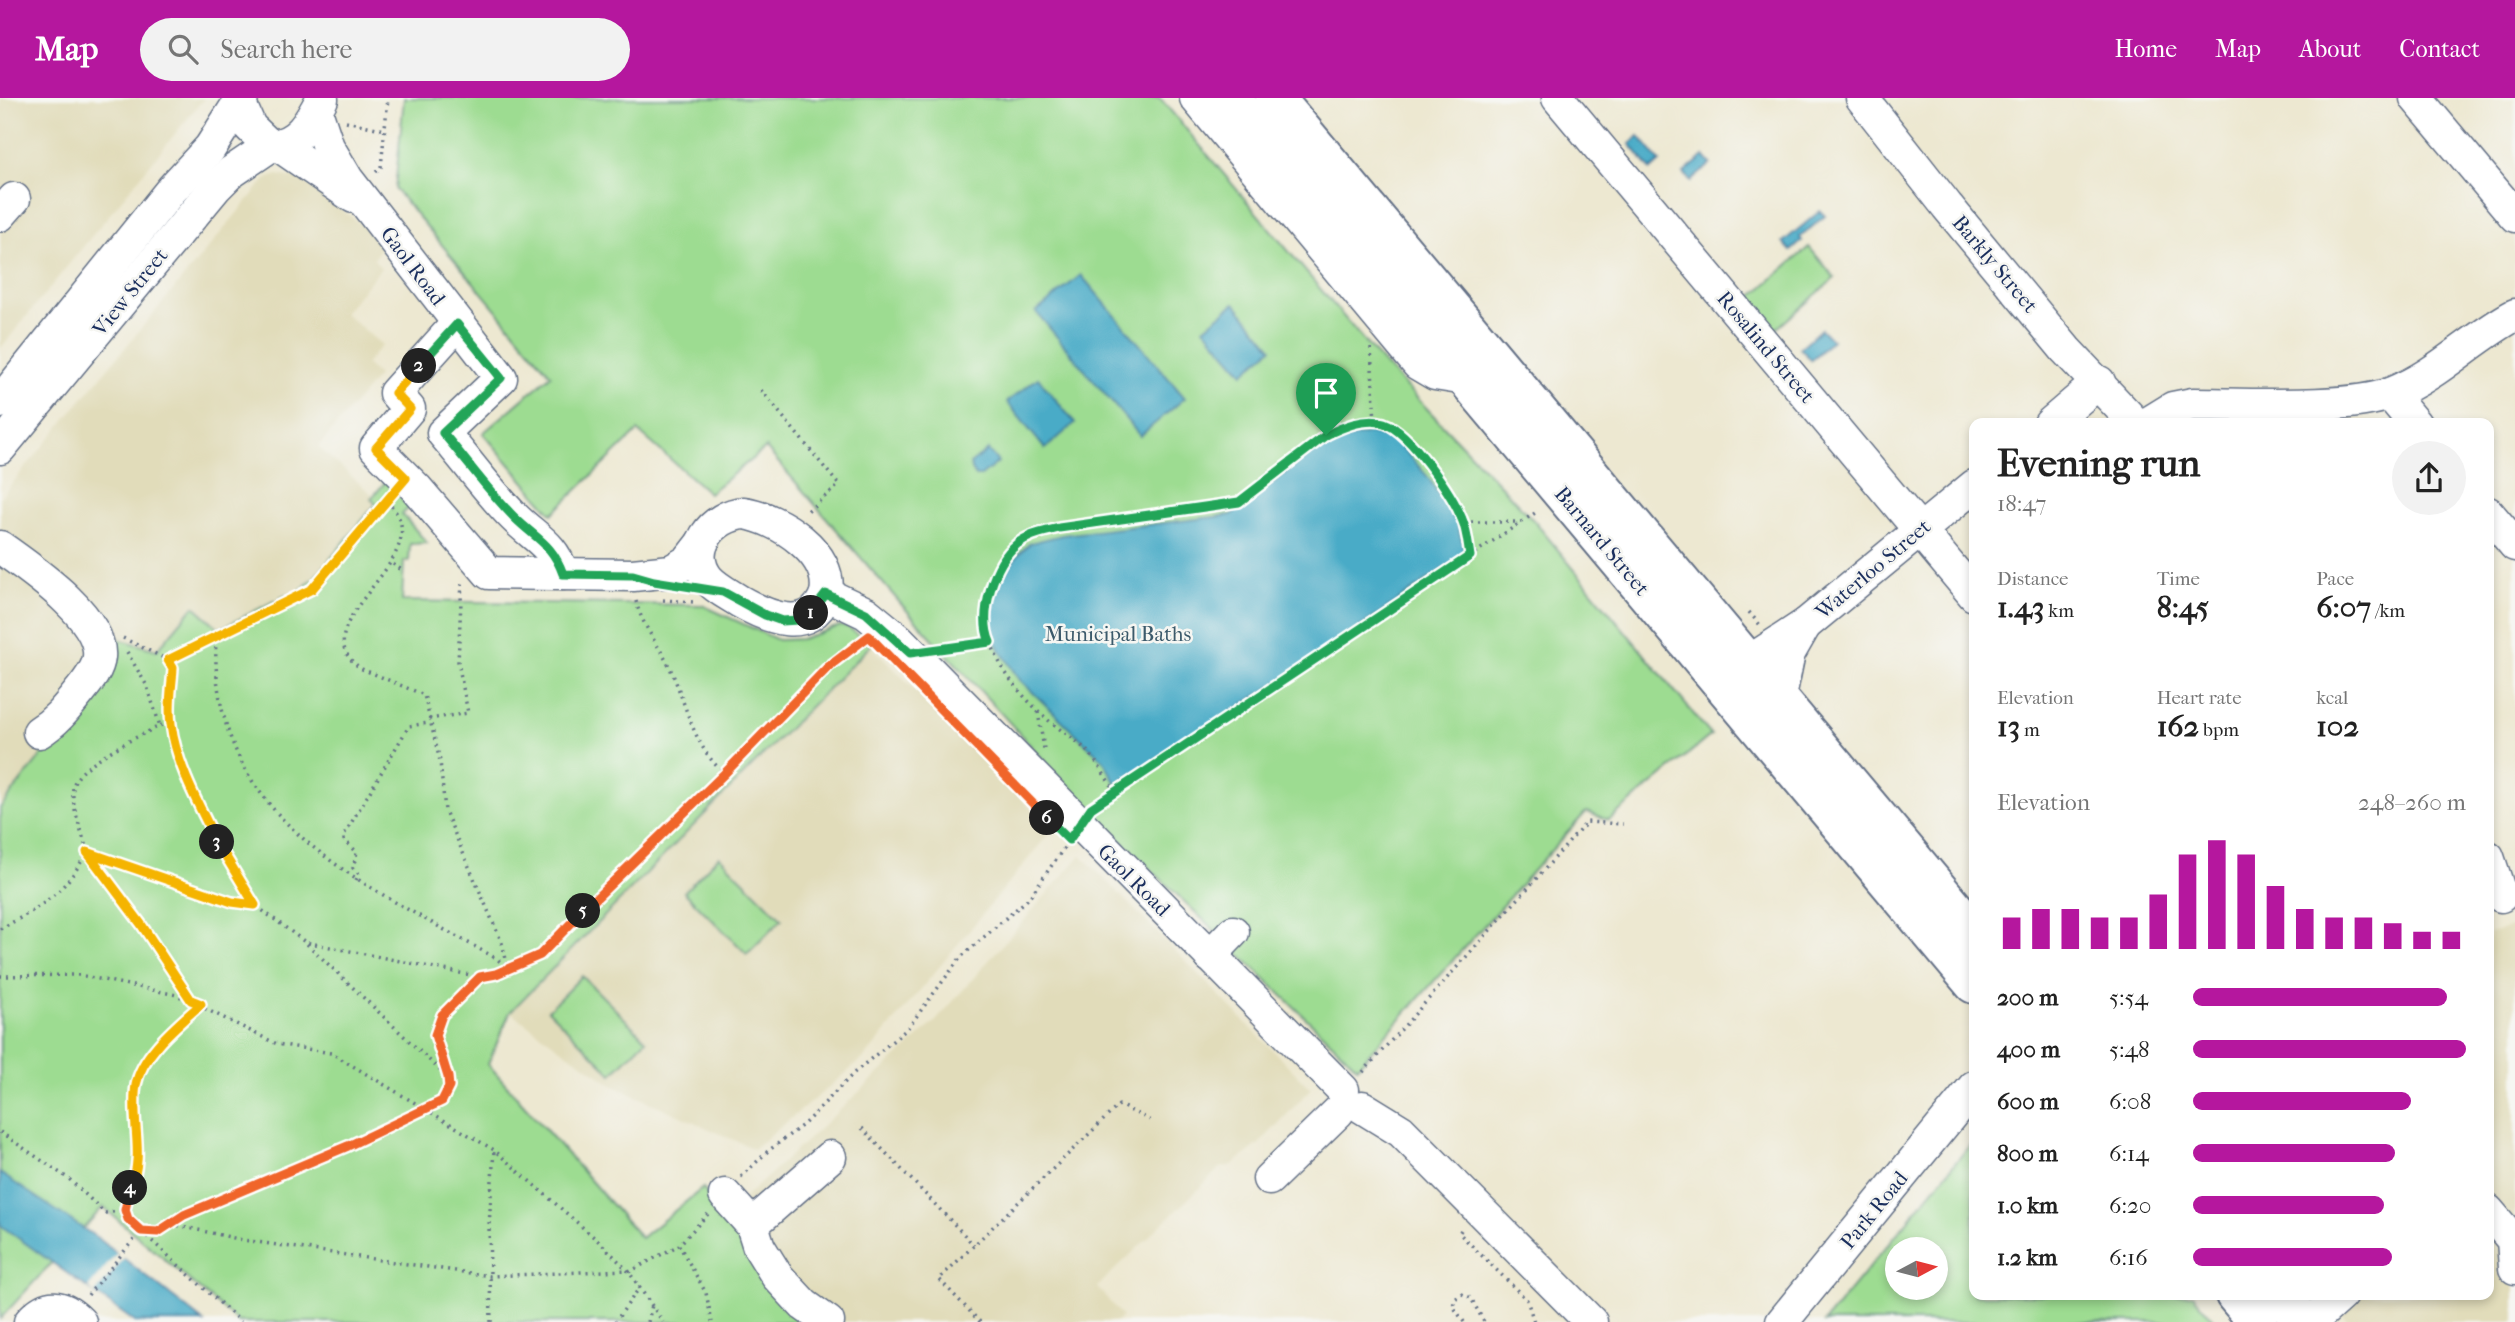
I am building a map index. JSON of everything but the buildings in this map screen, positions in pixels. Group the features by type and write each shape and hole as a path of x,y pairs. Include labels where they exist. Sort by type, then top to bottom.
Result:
{"main road":[{"name":"Barnard Street","path":"1231,98 1969,978"},
{"path":"1255,98 1338,201 1353,226 1366,259"},
{"name":"Barnard Street","path":"1290,105 1416,267 1969,926"},
{"path":"1416,267 1438,310 1534,431 1533,457"},
{"path":"1747,663 1740,669 1742,684 1836,800 1866,855"},
{"path":"1909,855 1969,948"},
{"path":"2239,1300 2258,1322"},
{"path":"2285,1300 2304,1322"}],"street":[{"path":"1196,98 1418,364 1436,374 1466,379"},
{"name":"Rosalind Street","path":"1558,98 1969,589"},
{"path":"2416,98 2515,216"},
{"name":"Gaol Road","path":"241,100 250,127 369,208"},
{"name":"View Street","path":"0,402 172,189 210,148 241,100"},
{"name":"Barkly Street","path":"1878,104 1947,206 2066,349 2131,418"},
{"name":"Gaol Road","path":"322,106 333,156 369,208 501,378 443,433 513,516 542,539 558,559 563,574"},
{"name":"View Street","path":"0,448 215,188 275,146 299,135 322,106"},
{"path":"1305,185 1314,238"},
{"path":"2157,418 2173,408 2193,404 2349,401 2390,394 2434,371 2512,315"},
{"path":"457,324 395,393 410,409 376,448 396,489 475,573 563,574 641,593 678,568 698,552 709,530 729,515 744,513 762,518 787,532 817,557 826,576 826,594 823,601 806,617 782,621 713,597 654,581 641,593"},
{"path":"2057,418 2099,382"},
{"path":"2390,394 2409,418"},
{"name":"Waterloo Street","path":"1747,663 1805,625 1969,490"},
{"path":"2494,520 2515,545"},
{"path":"702,543 701,560 713,597"},
{"path":"0,547 76,608 95,632 99,644 97,666 88,680 55,720 39,732"},
{"name":"Gaol Road","path":"826,594 855,607 880,624 1350,1095 1401,1131 1591,1322"},
{"name":"Waterloo Street","path":"1779,701 1789,653 1805,625"},
{"path":"2494,874 2502,896"},
{"path":"1210,956 1233,932"},
{"path":"1269,1179 1350,1095"},
{"name":"Park Road","path":"1782,1322 1969,1097"},
{"path":"752,1225 830,1157"},
{"path":"725,1195 752,1225 759,1247 777,1276 804,1305 828,1322"},
{"path":"2494,1218 2513,1240 2515,1268"},
{"path":"2311,1322 2336,1300"},
{"path":"30,1322 43,1309 54,1306 65,1310 80,1322"}],"path":[{"path":"376,172 381,167 388,98"},
{"path":"322,106 345,121 385,130"},
{"path":"1370,342 1376,423"},
{"path":"761,390 839,485 799,519"},
{"path":"1116,792 1087,751 1030,701 1010,677 987,635 990,592 1006,556 1017,544 1032,536 1059,528 1239,502 1326,435 1342,427 1384,423 1405,437 1425,461 1464,522 1470,556"},
{"path":"396,489 395,510 400,525 399,544 393,564 355,609 346,630 346,650 354,664 362,669 424,695 440,761 445,811 502,943 509,969"},
{"path":"168,660 312,589 396,489"},
{"path":"171,1224 243,1240 490,1276 628,1271 679,1245 755,1163 804,1124 855,1072 912,1024 961,957 1029,898 1091,808 1541,509"},
{"path":"1464,522 1522,522"},
{"path":"393,564 403,571"},
{"path":"356,881 359,874 353,868 357,852 344,840 344,835 409,726 468,713 458,662 475,573"},
{"path":"713,597 641,593 639,614 670,668 696,737 724,774"},
{"path":"305,943 480,977 509,969 550,947 577,916 724,774 828,667 869,636 880,624"},
{"path":"115,633 168,660 173,668 169,691 170,721 179,754 201,810 255,905 305,943 448,1077"},
{"path":"216,636 215,670 220,703 233,745 250,778 295,834 356,881 497,959 509,969"},
{"path":"910,653 990,642"},
{"path":"170,721 98,759 74,782 73,796 87,852 141,924 191,1000"},
{"path":"1350,1095 1366,1071 1587,822 1623,824"},
{"path":"87,852 232,902 255,905"},
{"path":"0,929 33,912 57,894 74,876 87,852"},
{"path":"0,976 79,975 191,1000 277,1044 331,1053 494,1150 604,1246 628,1271 663,1322"},
{"path":"141,1231 158,1232 184,1215 279,1176 426,1108 446,1095 448,1077 435,1044 437,1024 480,977"},
{"path":"201,1004 152,1054 136,1084 137,1161 125,1210 131,1222 241,1322"},
{"path":"980,1322 939,1279 1119,1105 1150,1120"},
{"path":"862,1128 974,1245"},
{"path":"0,1132 69,1179 104,1213 125,1210"},
{"path":"491,1322 494,1150"},
{"path":"1463,1228 1459,1233 1527,1300 1533,1321 1527,1322"},
{"path":"92,1291 141,1231"},
{"path":"679,1245 706,1293 712,1322"},
{"path":"615,1322 640,1287"},
{"path":"1464,1322 1453,1306 1455,1298 1462,1294 1471,1298 1484,1322"},
{"path":"648,1322 652,1303"}],"shaded area":[{"path":"0,98 204,98 0,349"},
{"path":"278,175 300,179 384,241 374,259 381,268 344,313 382,345 366,364 378,376 318,447 374,496 372,499 377,503 316,576 295,596 277,604 273,601 220,629 194,607 157,650 114,643 115,658 109,671 0,808 0,498 258,188 268,178"},
{"path":"871,645 1052,830 865,1057 754,1149 614,1086 510,1012"},
{"path":"1081,855 1311,1089 1259,1144 1232,1165 1220,1168 1097,1287 1122,1316 1116,1322 815,1322 748,1253 725,1216 935,1022"},
{"path":"2515,926 2515,1322 2349,1322 2330,1300 2494,1300 2494,932"}],"green space":[{"path":"404,98 1160,98 1375,354 1535,522 1711,735 1609,820 1586,812 1357,1067 1095,816 901,604 766,448 709,493 638,431 552,514 483,433 551,375 395,189"},
{"path":"1809,247 1835,278 1775,330 1749,299"},
{"path":"386,481 399,495 415,503 402,514 427,543 410,544 409,561 404,561 402,601 702,605 778,640 801,639 840,626 848,627 871,645 510,1012 488,1064 641,1238 703,1188 748,1253 815,1322 238,1322 103,1207 0,1319 0,808 109,671 115,657 111,637 157,650 194,606 220,629 274,601 277,604 282,596 295,595 316,576 376,504 371,499"},
{"path":"719,856 782,919 747,954 684,892"},
{"path":"582,976 646,1040 612,1074 548,1010"},
{"path":"1969,1146 1969,1300 2197,1300 2216,1322 1824,1322 1885,1248 1885,1300 1948,1300 1948,1237 1894,1237"}],"water":[{"path":"1639,136 1660,162 1651,170 1630,144"},
{"path":"1704,156 1711,164 1691,181 1684,173"},
{"path":"1820,211 1825,216 1800,237 1802,241 1791,251 1783,242"},
{"path":"1081,275 1185,398 1140,436 1036,312"},
{"path":"1235,303 1272,348 1243,373 1204,328"},
{"path":"1821,329 1832,340 1811,360 1800,348"},
{"path":"1038,378 1075,423 1045,449 1007,402"},
{"name":"Municipal Baths","path":"1369,433 1396,440 1428,477 1458,524 1465,554 1303,667 1116,784 1104,761 1018,678 995,642 991,624 993,601 1002,578 1015,558 1030,543 1062,535 1231,515 1321,445"},
{"path":"988,450 998,462 981,476 975,476 970,464"},
{"path":"0,1173 99,1239 204,1322 135,1322 0,1225"}],"pier":[{"path":"118,1252 125,1257 95,1294 88,1288"}],"route":[{"path":"457,324 501,378 443,433 513,516 542,539 558,559 563,574 633,575 723,592 765,615 782,621 806,617 823,601 826,594 875,619 910,653 990,642 987,635 987,615 990,592 997,572 1017,544 1032,536 1059,528 1239,502 1326,435 1342,427 1364,422 1384,423 1405,437 1425,461 1464,522 1470,556 1091,808 1069,840 869,636 828,667 724,774 577,916 550,947 527,962 487,977 480,977 473,987 442,1015 437,1024 435,1044 448,1077 449,1087 442,1101 348,1146 184,1215 158,1232 152,1234 141,1231 128,1219 125,1210 135,1178 137,1161 136,1084 152,1054 201,1004 191,1000 141,924 87,852 197,891 232,902 255,905 216,840 179,754 170,721 169,691 173,668 168,660 312,589 406,478 376,448 410,409 395,393 457,324"}]}
